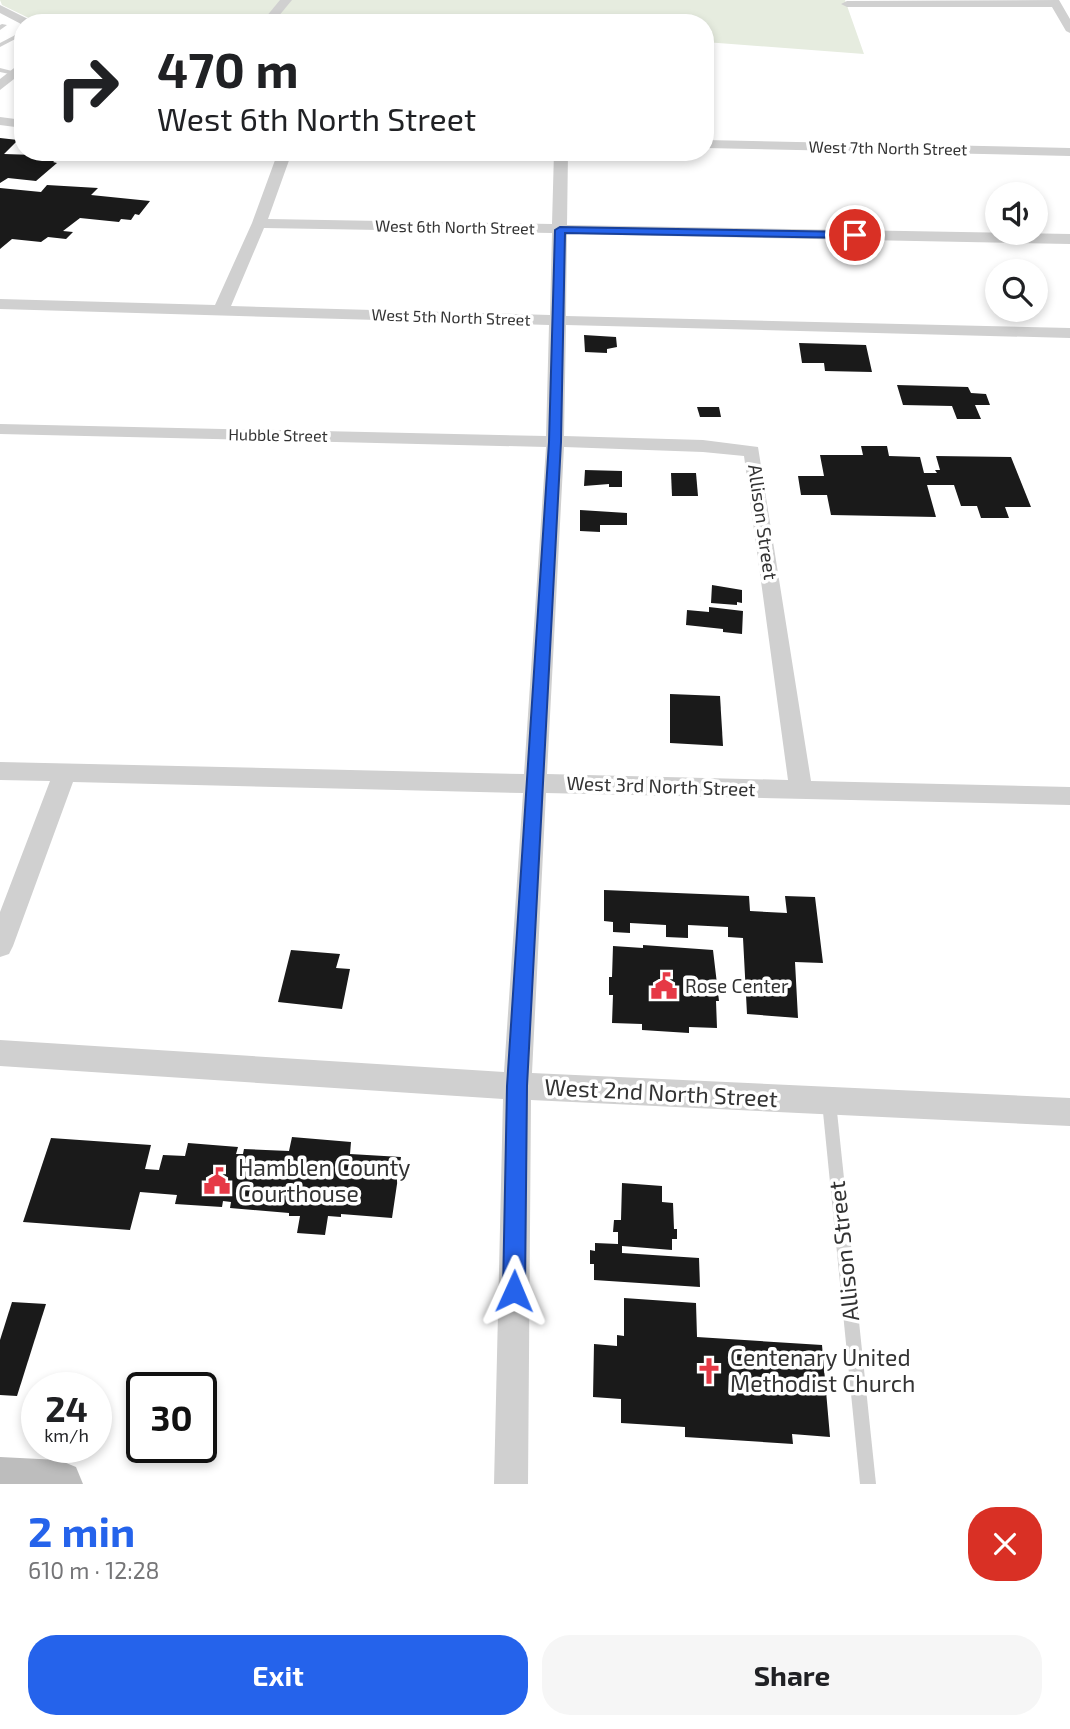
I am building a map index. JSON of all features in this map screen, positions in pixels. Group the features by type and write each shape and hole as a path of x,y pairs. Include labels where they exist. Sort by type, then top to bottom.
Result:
{"main road":[{"path":"0,1481 60,1484"}],"street":[{"path":"274,14 286,0"},
{"path":"847,4 1054,2 1070,29"},
{"name":"West 7th North Street","path":"714,144 1070,152"},
{"path":"220,312 260,223 282,161"},
{"path":"511,1484 517,1086 555,442 561,161"},
{"name":"West 6th North Street","path":"260,223 1070,239"},
{"path":"1,310 419,328 436,315"},
{"name":"West 5th North Street","path":"1,310 436,315 559,321 1070,332"},
{"name":"Hubble Street","path":"0,429 555,442"},
{"name":"Allison Street","path":"555,442 702,446 752,451 801,790"},
{"name":"West 3rd North Street","path":"0,771 1070,796"},
{"path":"0,946 65,772"},
{"name":"West 2nd North Street","path":"0,1052 517,1086 1070,1112"}],"lane":[{"name":"Allison Street","path":"830,1102 868,1484"}],"shaded area":[{"path":"0,0 845,0 864,54 714,43 714,14 20,14 2,5"}],"building":[{"path":"0,138 14,140 14,144 4,154 14,154 14,161 57,163 36,181 8,178 0,183"},
{"path":"47,185 98,188 91,195 150,201 139,215 135,214 131,220 121,219 119,222 80,218 63,231 73,232 66,239 48,237 41,242 12,239 0,249 0,188 41,192"},
{"path":"584,335 616,337 617,347 607,349 607,353 585,352"},
{"path":"799,343 866,345 872,372 825,371 824,363 802,363"},
{"path":"897,385 968,387 971,393 986,394 990,405 975,405 981,419 957,419 952,406 903,405"},
{"path":"697,407 719,407 721,417 700,417"},
{"path":"861,446 887,446 889,456 920,457 924,473 937,473 935,470 940,470 936,456 1011,457 1031,507 1005,507 1009,518 981,518 977,506 961,506 954,485 927,485 936,517 831,515 827,495 801,495 798,476 824,476 820,455 863,455"},
{"path":"585,470 622,471 622,487 609,487 609,484 584,486"},
{"path":"671,473 696,473 698,496 672,496"},
{"path":"580,510 627,513 627,525 600,525 600,532 580,531"},
{"path":"712,585 742,590 742,603 711,603"},
{"path":"709,607 743,611 742,634 686,625 687,610 709,612"},
{"path":"670,694 720,696 723,746 670,743"},
{"path":"604,890 749,896 750,911 787,913 785,896 815,897 823,963 795,962 798,1018 747,1014 743,938 728,937 728,927 688,925 688,938 666,937 666,925 630,923 630,933 613,932 613,922 604,921"},
{"name":"Rose Center","path":"643,945 713,950 719,1001 716,1001 717,1028 689,1027 689,1033 642,1030 642,1024 612,1023 613,995 609,995 609,977 612,977 613,946 643,948"},
{"path":"291,950 340,954 336,968 350,969 342,1009 278,1002"},
{"name":"Hamblen County Courthouse","path":"292,1137 351,1142 350,1154 401,1157 392,1218 341,1214 341,1217 328,1216 325,1235 297,1233 300,1216 289,1216 289,1213 230,1208 231,1202 223,1201 222,1207 175,1204 177,1195 140,1192 130,1230 23,1222 51,1138 151,1145 145,1169 159,1170 163,1155 185,1156 188,1143 238,1147 236,1154 243,1154 244,1149 289,1151"},
{"path":"622,1183 662,1186 662,1202 673,1203 677,1239 672,1239 672,1250 622,1246 622,1253 699,1258 700,1287 594,1280 594,1264 590,1264 590,1250 595,1251 595,1243 618,1244 618,1232 613,1232 614,1220 621,1220"},
{"name":"Centenary United Methodist Church","path":"624,1298 696,1303 697,1337 822,1345 830,1437 792,1434 793,1444 685,1437 685,1427 621,1423 621,1399 593,1397 594,1344 617,1346 617,1335 624,1336"},
{"path":"12,1302 46,1304 25,1372 21,1372 17,1396 0,1395 0,1340"}],"place":[{"name":"Rose Center","path":"664,986"},
{"name":"Hamblen County Courthouse","path":"217,1181"},
{"name":"Centenary United Methodist Church","path":"709,1371"}],"route":[{"path":"514,1291 517,1086 555,442 560,230 855,235"}]}
